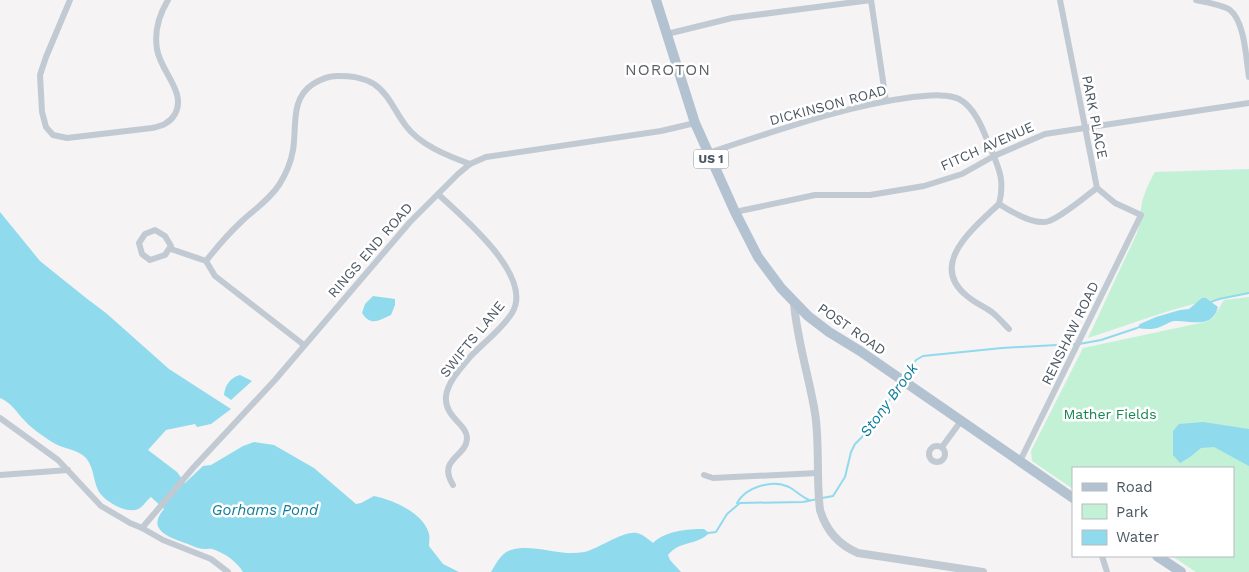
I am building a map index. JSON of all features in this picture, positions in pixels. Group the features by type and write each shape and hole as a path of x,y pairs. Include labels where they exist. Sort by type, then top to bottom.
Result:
{"main road":[{"name":"POST ROAD","path":"656,0 695,124 735,212 758,257 774,280 794,303 829,332 1072,497"},
{"path":"1158,557 1180,572"}],"street":[{"path":"70,0 42,68 40,83 42,112 46,127 53,135 67,138 159,127 171,120 177,109 178,97 159,57 157,43 158,24 168,0"},
{"path":"667,34 732,18 871,0 886,100"},
{"name":"PARK PLACE","path":"1060,0 1097,188"},
{"path":"1196,0 1229,10 1237,20 1242,34 1249,77"},
{"path":"206,261 224,238 259,208 280,184 292,155 298,104 307,88 318,80 329,76 356,77 375,85 382,91 414,136 470,164"},
{"name":"DICKINSON ROAD","path":"708,153 810,119 886,100 933,95 958,99 971,109 981,125 994,156 1002,178 999,204"},
{"name":"FITCH AVENUE","path":"735,212 815,195 870,195 924,186 962,174 994,156 1045,134 1249,103"},
{"name":"RINGS END ROAD","path":"142,528 193,468 243,416 410,222 470,164 486,157 661,131 695,124"},
{"path":"1009,329 993,313 967,296 957,286 951,273 953,257 964,237 999,204 1009,211 1036,221 1048,222 1097,188"},
{"name":"RENSHAW ROAD","path":"1020,461 1141,215 1115,203 1097,188"},
{"name":"SWIFTS LANE","path":"438,194 477,232 504,262 513,280 516,295 513,312 465,363 448,388 446,396 448,408 453,418 464,428 467,435 465,446 452,460 449,468 448,474 453,485"},
{"path":"155,230 165,236 171,249 165,255 150,260 142,254 139,243 145,234 155,230"},
{"path":"171,249 206,261 215,276 304,345"},
{"path":"794,303 796,323 815,414 818,438 819,498 826,524 841,544 852,551 983,572"},
{"path":"0,418 58,460 101,506 163,540 211,560 228,572"},
{"path":"942,447 961,421"},
{"path":"0,475 68,470"},
{"path":"704,475 713,478 818,473"},
{"path":"1102,557 1107,572"}],"green space":[{"path":"1249,169 1249,294 1187,306 1088,338 1137,233 1143,200 1155,172"},
{"name":"Mather Fields","path":"1249,297 1249,572 1196,572 1174,557 1234,557 1234,467 1072,467 1072,488 1032,461 1031,451 1083,348 1205,322 1213,318 1224,300"}],"water":[{"name":"Gorhams Pond","path":"0,212 40,261 106,313 169,369 231,409 211,424 197,427 195,424 166,430 148,450 177,472 185,483 203,466 211,465 243,446 254,442 274,445 314,468 356,504 374,496 407,509 421,520 426,527 429,536 429,546 443,564 459,572 243,572 227,556 219,552 212,549 197,548 162,532 157,522 164,509 151,497 140,508 135,510 123,509 105,499 98,490 91,466 83,455 56,444 41,435 11,405 0,398"},
{"path":"373,296 395,299 391,315 375,321 365,317 362,313 365,304"},
{"path":"1202,298 1206,298 1218,307 1211,319 1200,322 1174,321 1154,329 1137,328 1140,324 1156,317 1189,309"},
{"path":"240,375 252,381 231,400 224,395 226,388 231,380"},
{"path":"1203,422 1249,429 1249,466 1214,447 1201,448 1180,463 1173,455 1173,431 1179,424"},
{"path":"704,529 709,533 704,537 678,547 668,555 681,572 491,572 504,554 519,548 575,553 590,550 628,533 640,534 653,543 670,533"}],"waterway":[{"name":"Stony Brook","path":"1210,302 1249,293"},
{"name":"Stony Brook","path":"1079,344 1101,340 1137,328"},
{"name":"Stony Brook","path":"905,376 916,360 923,356 1002,348 1075,344"},
{"name":"Stony Brook","path":"822,498 833,496 845,477 851,452 855,444 872,427 901,382"},
{"path":"737,503 741,497 753,489 767,484 789,487 809,500"},
{"name":"Stony Brook","path":"708,533 716,532 727,514 740,503 803,502 818,499"}],"district":[{"name":"NOROTON","path":"668,69"}]}
